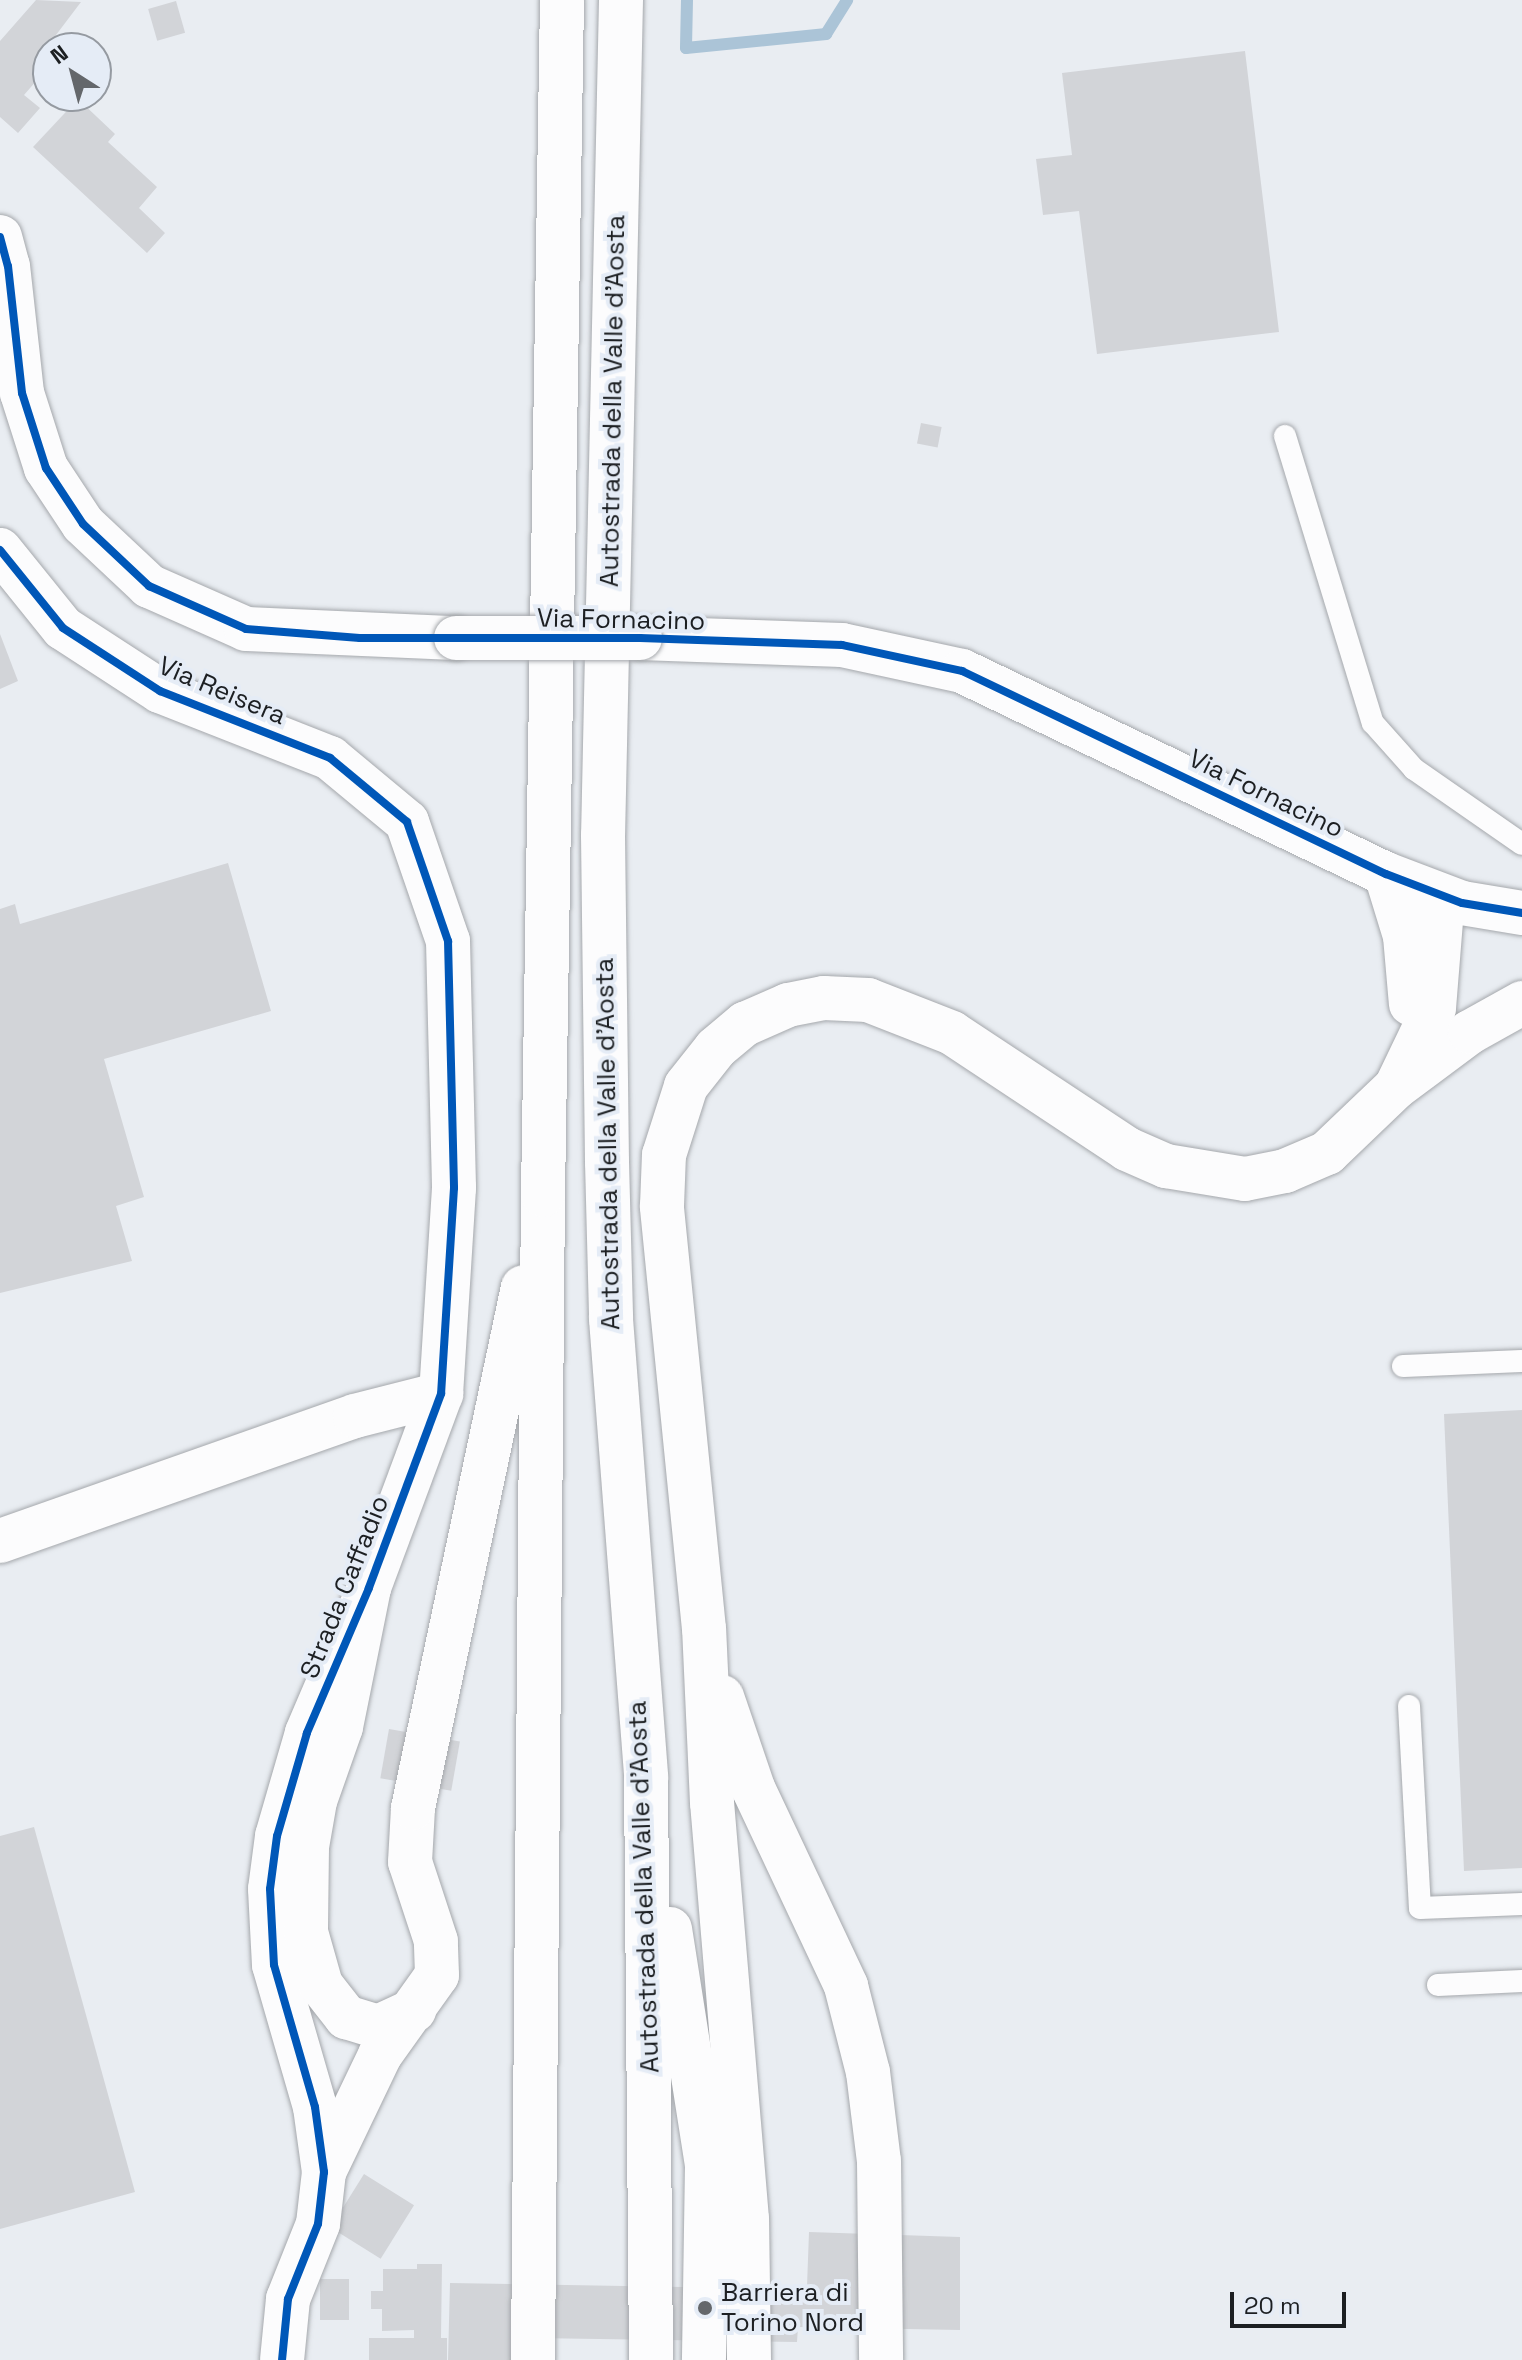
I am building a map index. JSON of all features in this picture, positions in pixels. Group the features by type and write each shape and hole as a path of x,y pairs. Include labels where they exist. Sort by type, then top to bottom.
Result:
{"main road":[{"path":"533,2349 543,1195 562,0"},
{"name":"Autostrada della Valle d'Aosta","path":"621,0 603,835 607,1162 611,1319 646,1777 652,2350"},
{"name":"Via Fornacino","path":"0,237 8,266 6,320 22,393 46,468 83,524 149,586 246,629 456,638 640,638 842,645 962,671 1386,874 1443,897 1522,913"},
{"name":"Via Reisera","path":"0,550 63,628 160,691 330,758 407,822"},
{"name":"Strada Caffadio","path":"282,2360 288,2299 318,2224 324,2172 315,2107 274,1965 270,1889 277,1836 307,1733 369,1588 441,1394 454,1188 448,941 407,822"},
{"path":"1386,874 1405,936 1411,1013 1421,1028"},
{"path":"1396,1087 1421,1028 1434,1008 1443,897"},
{"path":"749,2360 747,2219 712,1803 704,1629 664,1254 664,1155 686,1086 716,1048 745,1024 788,1005 824,998 868,1000 898,1009 952,1033 1127,1149 1202,1176 1245,1179 1285,1171 1327,1153 1396,1087 1470,1032 1522,1003"},
{"path":"324,2172 380,2055 428,1993 439,1960 410,1862 413,1808 543,1195"},
{"path":"0,1541 355,1416 441,1394"},
{"path":"369,1588 341,1727 315,1801 307,1847 306,1932 321,1985 346,2017 378,2027 414,2010"},
{"path":"704,1629 736,1742 846,1986 868,2072 879,2161 881,2360"},
{"path":"646,1777 707,2165 704,2360"}],"lane":[{"path":"1285,436 1373,723 1414,769 1522,844"},
{"path":"1403,1366 1522,1361"},
{"path":"1409,1706 1420,1908 1522,1904"},
{"path":"1438,1985 1522,1981"}],"building":[{"path":"36,0 81,2 58,32 32,32 32,86 24,95 32,102 32,112 36,112 18,133 0,117 0,41"},
{"path":"176,1 185,33 157,41 148,9"},
{"path":"1245,51 1279,332 1097,354 1079,211 1043,215 1036,159 1072,155 1062,73"},
{"path":"66,112 92,112 115,134 108,142 157,187 139,208 165,233 147,253 33,147"},
{"path":"921,423 942,427 938,448 917,444"},
{"path":"0,634 18,681 0,689"},
{"path":"228,863 271,1011 104,1059 144,1197 116,1206 132,1261 0,1293 0,909 15,904 20,924"},
{"path":"1522,1410 1522,1868 1464,1871 1444,1414"},
{"path":"389,1729 460,1742 451,1791 380,1778"},
{"path":"34,1827 135,2192 0,2229 0,1836"},
{"path":"364,2174 414,2205 381,2259 331,2227"},
{"name":"Barriera di Torino Nord","path":"809,2232 960,2237 960,2330 798,2327 797,2342 533,2338 517,2360 448,2360 450,2283 799,2289 807,2286"},
{"path":"417,2264 442,2264 441,2338 447,2338 447,2360 369,2360 369,2338 414,2338 414,2330 382,2331 382,2309 371,2309 371,2291 383,2291 383,2269 417,2269"},
{"path":"320,2279 349,2279 349,2320 320,2320"}],"waterway":[{"path":"687,0 686,48 826,34 847,0"}],"cycle path":[{"path":"0,237 8,266 22,393 46,468 83,524 149,586 246,629 360,638 640,638 842,645 962,671 1386,874 1462,903 1522,913"},
{"path":"0,550 63,628 160,691 330,758 407,822 448,941 454,1188 441,1394 369,1588 307,1733 277,1836 270,1889 274,1965 315,2107 324,2172 318,2224 288,2299 282,2360"}],"place":[{"name":"Barriera di Torino Nord","path":"705,2308"}]}
